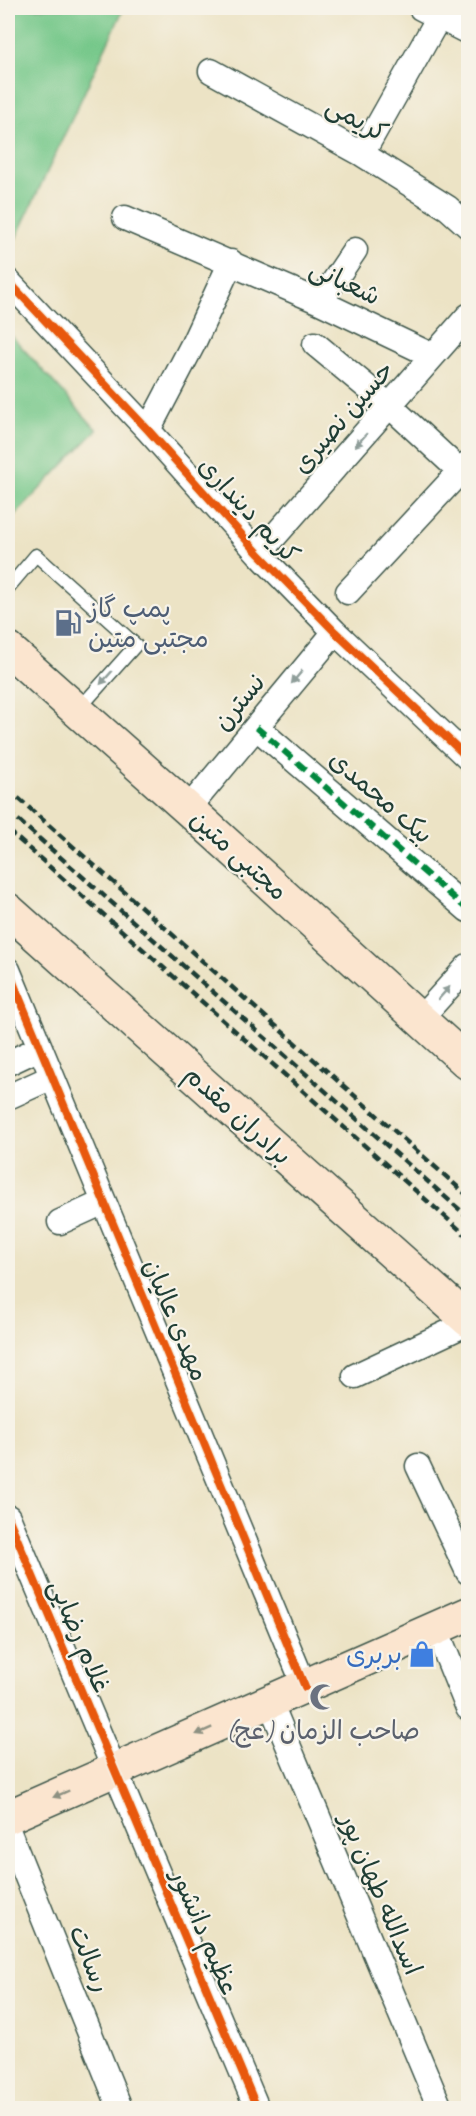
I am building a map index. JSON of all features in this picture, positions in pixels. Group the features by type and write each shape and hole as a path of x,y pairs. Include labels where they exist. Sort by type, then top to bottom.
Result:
{"main road":[{"name":"مجتبی متین","path":"8,649 468,1063"},
{"name":"برادران مقدم","path":"13,914 468,1295"},
{"name":"برادران مقدم","path":"13,914 468,1322"},
{"path":"8,1817 468,1614"}],"street":[{"path":"362,154 430,12 468,32"},
{"name":"کریمی","path":"211,71 362,154 448,208 468,226"},
{"name":"شعبانی","path":"125,218 231,262 433,356"},
{"path":"320,302 355,250"},
{"path":"148,430 193,344 231,262"},
{"name":"کریم دینداری","path":"8,281 148,430 259,554 334,632 468,758"},
{"name":"حسین نصیری","path":"259,554 391,407 468,316"},
{"path":"315,344 464,467 348,592"},
{"name":"نسترن","path":"188,809 334,632"},
{"name":"بیک محمدی","path":"256,727 468,910"},
{"path":"419,1020 468,966"},
{"name":"مهدی عالیان","path":"8,970 305,1686"},
{"path":"8,1063 40,1048"},
{"path":"8,1097 52,1077"},
{"path":"60,1222 104,1202"},
{"path":"355,1376 468,1322"},
{"path":"418,1466 468,1572"},
{"name":"غلام رضایی","path":"8,1517 114,1771"},
{"path":"436,1629 468,1708"},
{"name":"اسدالله طهان پور","path":"270,1702 440,2109"},
{"name":"عظیم دانشور","path":"114,1771 257,2109"},
{"name":"رسالت","path":"8,1830 120,2109"}],"lane":[{"path":"8,588 36,555 136,645 77,711"}],"green space":[{"path":"8,8 124,8 16,238 8,228"},
{"path":"8,332 97,430 8,522"}],"railway":[{"path":"8,789 468,1196"},
{"path":"8,811 468,1217"},
{"path":"8,830 468,1237"}],"marked path":[{"path":"256,727 468,910"}],"cycle path":[{"path":"8,281 148,430 259,554 335,632 468,758"},
{"path":"8,970 305,1687"},
{"path":"8,1517 257,2108"}],"place":[{"name":"پمپ گاز مجتبی متین","path":"68,623"},
{"name":"بربری","path":"422,1654"},
{"name":"صاحب الزمان (عج)","path":"323,1697"}]}
